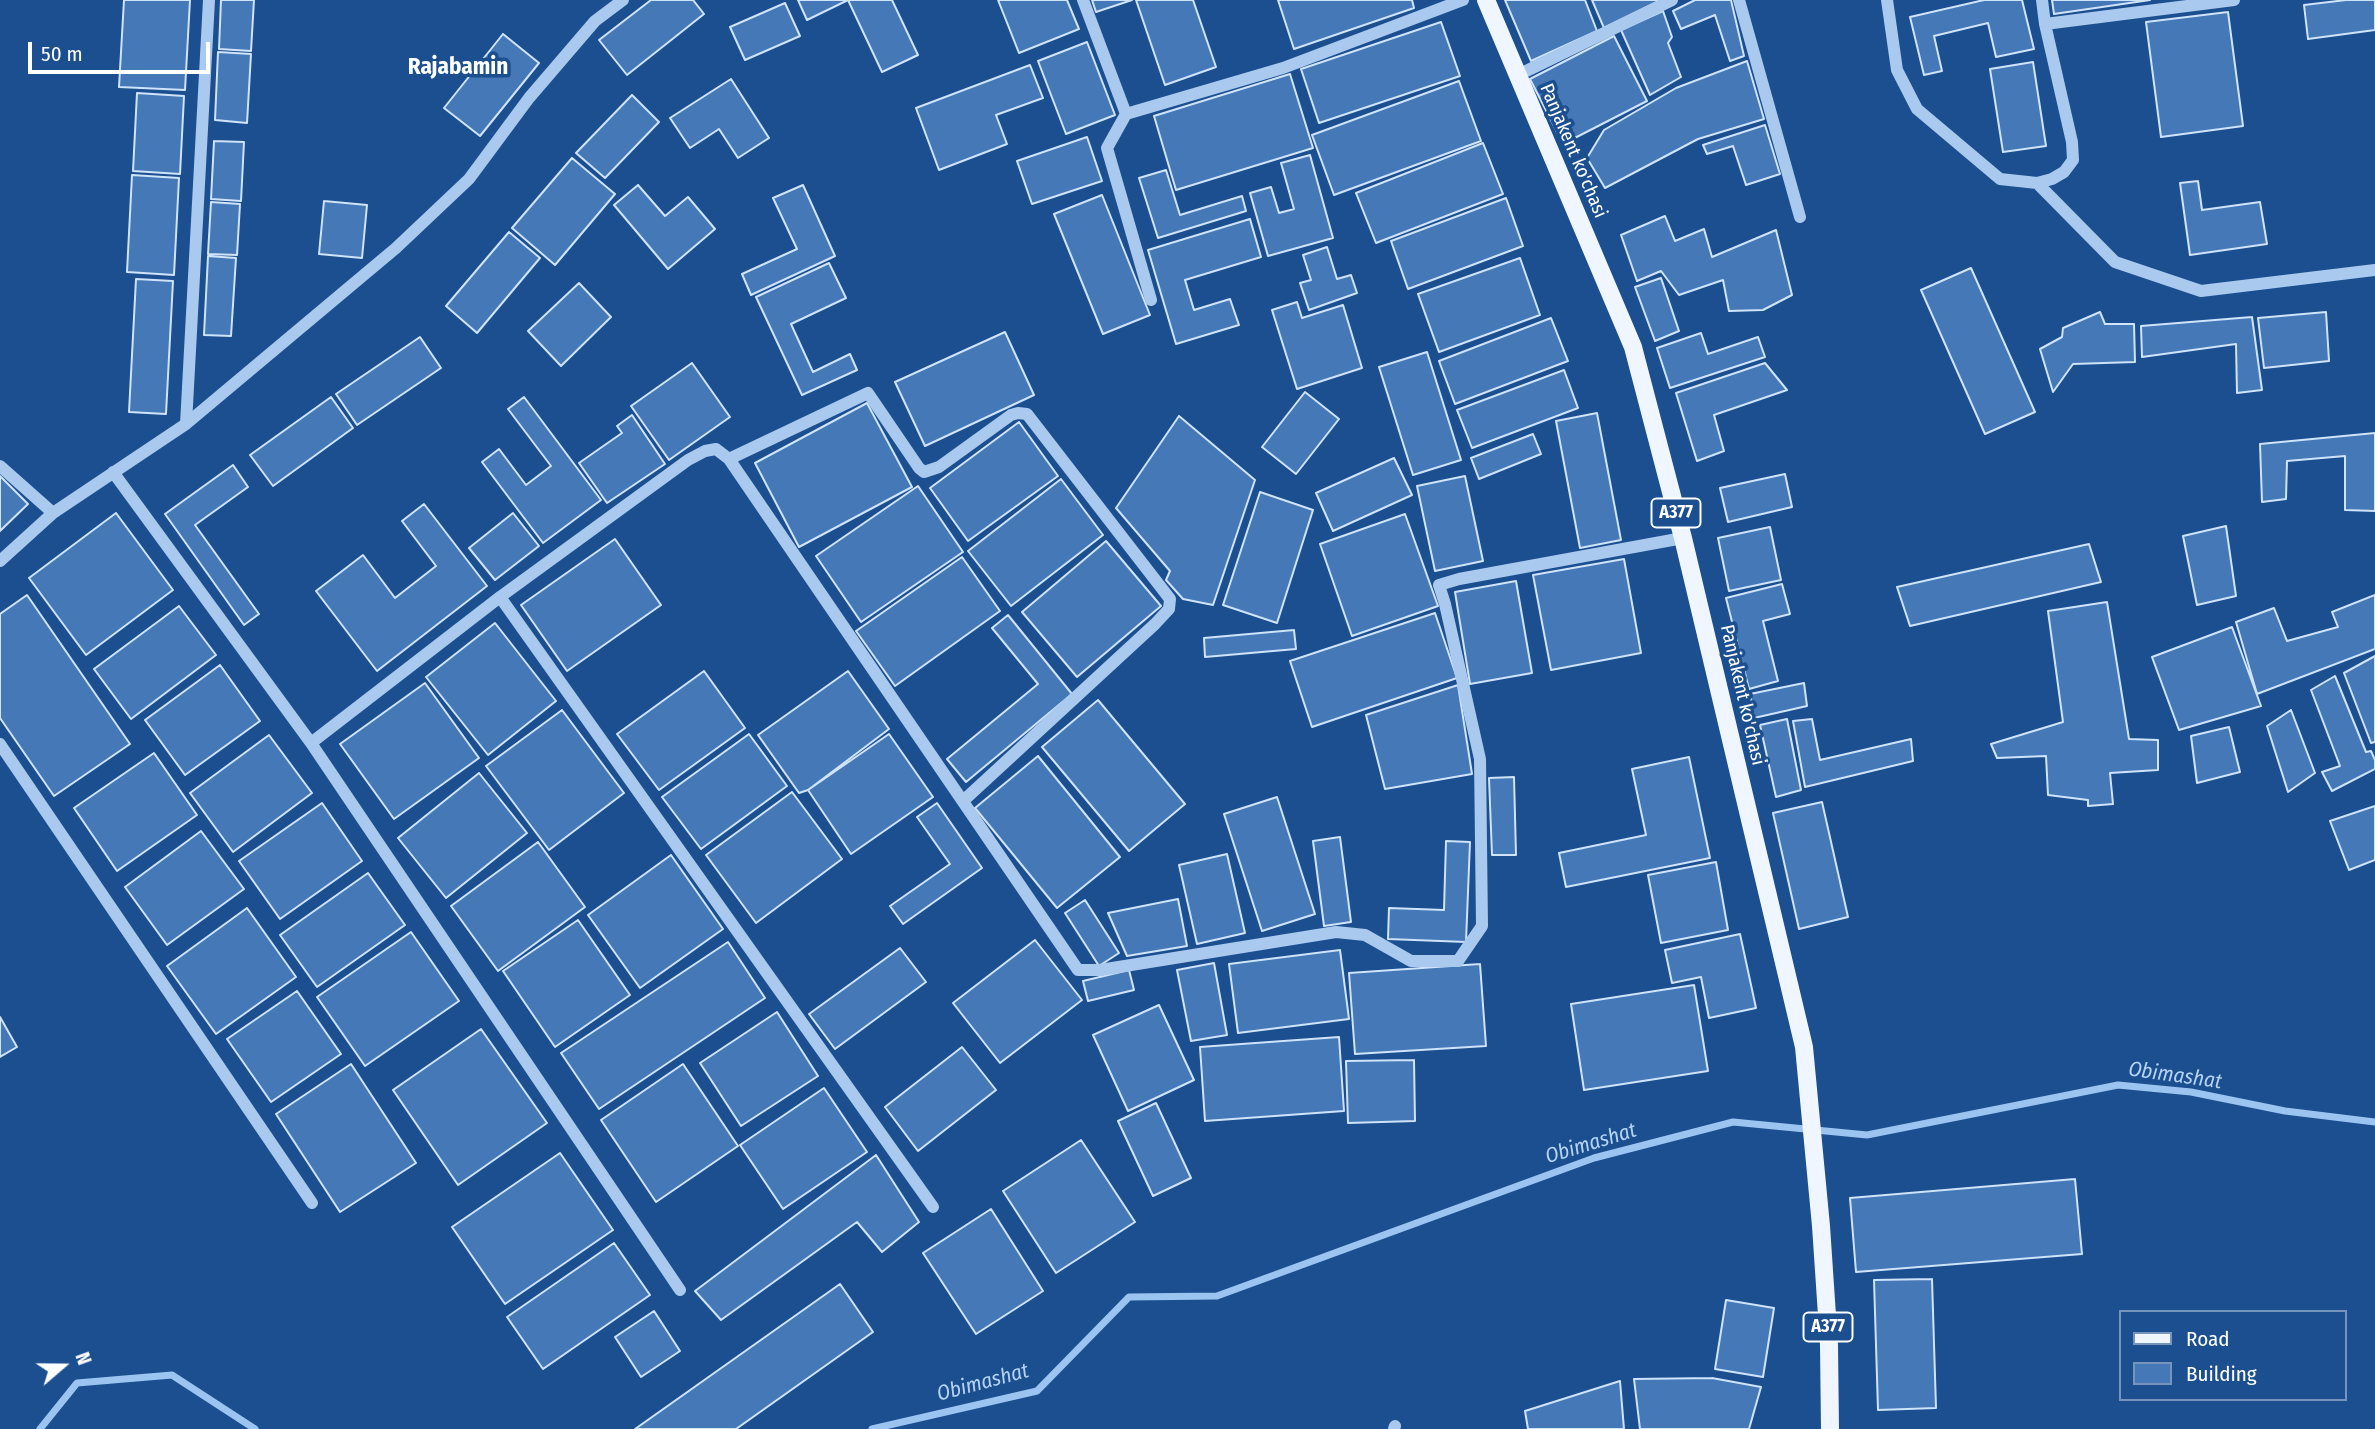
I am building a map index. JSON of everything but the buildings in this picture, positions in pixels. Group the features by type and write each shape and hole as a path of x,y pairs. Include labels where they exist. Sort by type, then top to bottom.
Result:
{"main road":[{"name":"Panjakent ko'chasi","path":"1486,0 1633,347 1683,538 1804,1047 1821,1226 1829,1345 1830,1429"}],"street":[{"path":"186,424 209,0"},
{"path":"0,561 53,513 186,424 396,248 469,179 529,98 595,21 623,0"},
{"path":"1083,0 1126,114"},
{"path":"1152,300 1107,148 1126,114 1283,68 1463,0"},
{"path":"1518,75 1672,0"},
{"path":"1740,0 1800,217"},
{"path":"1887,0 1897,69 1917,109 2000,179 2037,183 2064,172 2073,160 2072,142 2042,0"},
{"path":"2045,24 2234,0"},
{"path":"2037,183 2115,262 2201,291 2375,270"},
{"path":"729,459 868,393 919,468 925,472 939,467 1011,415 1027,414 1170,599 1169,609 1155,624 963,801"},
{"path":"311,743 500,597 699,453 716,449 729,459 1078,970 1100,970 1336,932 1365,935 1412,961 1458,961 1482,926 1480,759 1446,604 1439,585 1683,538"},
{"path":"0,466 53,513"},
{"path":"113,472 311,743 680,1290"},
{"path":"500,597 933,1207"},
{"path":"0,744 312,1203"}],"waterway":[{"name":"Obimashat","path":"872,1429 1037,1391 1129,1297 1217,1296 1594,1158 1733,1122 1867,1135 2118,1085 2191,1092 2285,1111 2375,1122"},
{"name":"Obimashat","path":"40,1429 77,1383 172,1375 255,1429"}],"district":[{"name":"Rajabamin","path":"458,68"}]}
